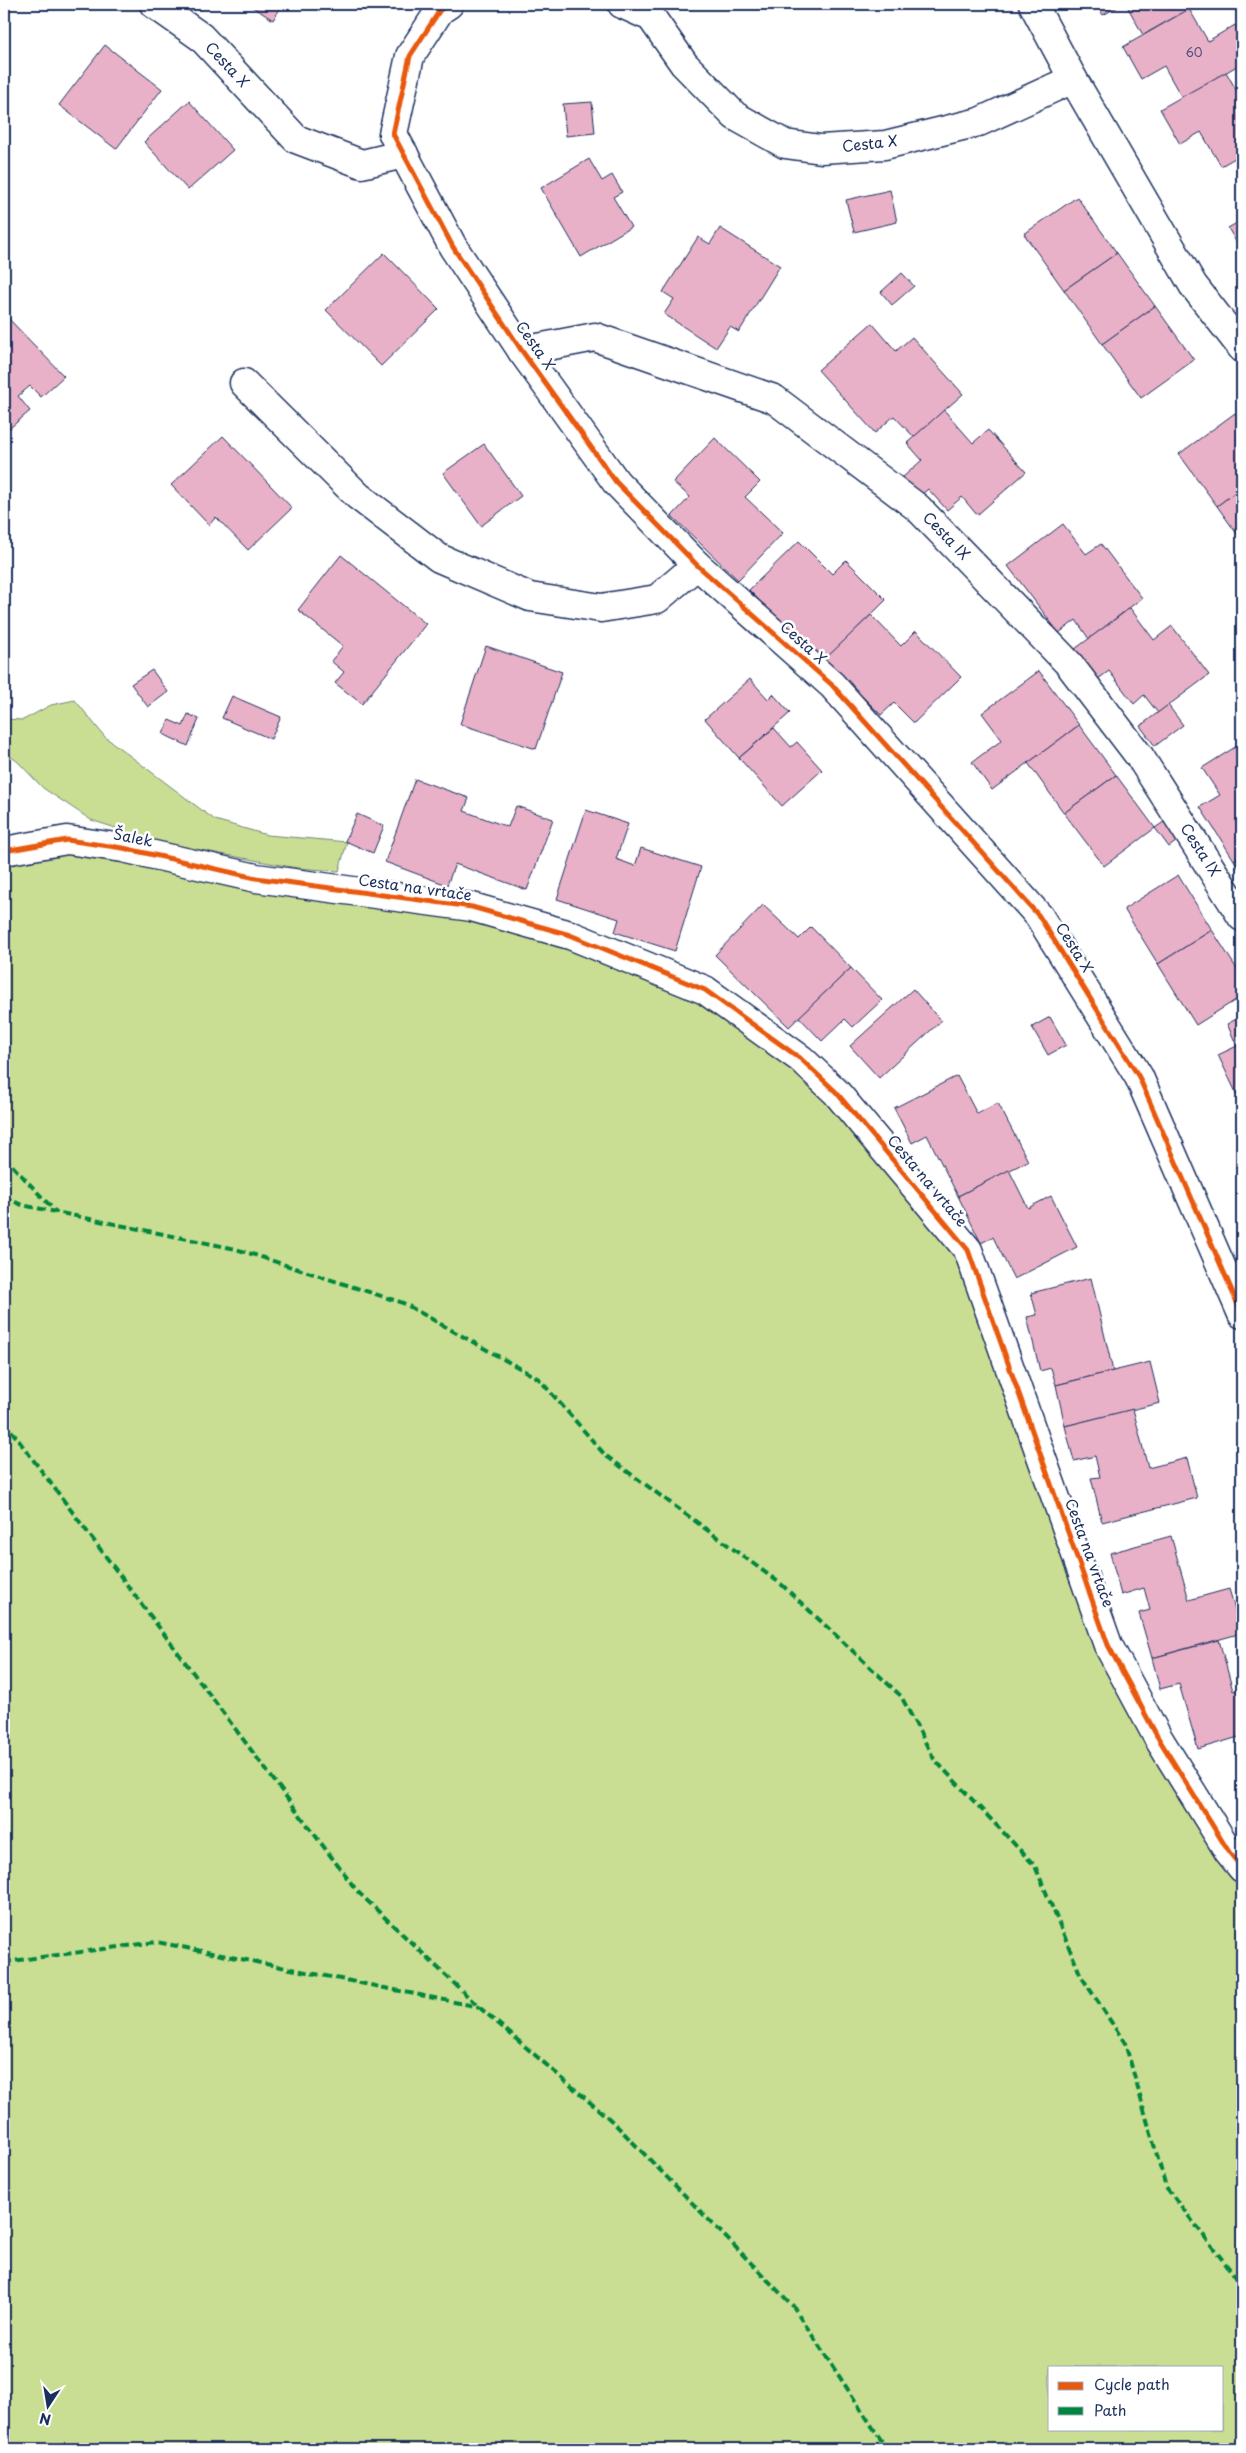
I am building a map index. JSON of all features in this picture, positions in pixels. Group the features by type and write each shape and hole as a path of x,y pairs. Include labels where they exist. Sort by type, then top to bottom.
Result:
{"street":[{"name":"Cesta X","path":"154,4 201,36 296,139 362,164 404,154"},
{"name":"Cesta X","path":"450,4 440,10 410,56 393,134 453,248 522,351 616,482 697,565 832,685 1039,916 1139,1076 1242,1314"},
{"name":"Cesta X","path":"622,4 651,17 684,64 735,116 784,144 821,149 886,145 979,122 1073,79"},
{"path":"1033,4 1073,79 1193,285 1242,348"},
{"name":"Cesta IX","path":"522,351 594,337 774,399 918,508 1068,664 1140,758 1242,917"},
{"path":"244,383 358,496 439,558 530,597 601,608 657,599 697,565"},
{"name":"Šalek","path":"4,850 67,840 124,848 256,878"},
{"name":"Cesta na vrtače","path":"256,878 472,907 570,935 705,990 800,1059 836,1092 968,1250 1108,1645 1157,1736 1229,1852 1242,1868"}],"green space":[{"path":"75,700 105,737 215,820 267,835 347,842 339,871 297,868 162,843 91,820 43,788 17,761 4,752 4,719 23,720 51,705"},
{"path":"72,849 492,920 713,1004 815,1080 961,1258 1074,1578 1227,1867 1242,1885 1242,2449 4,2449 4,861"}],"building":[{"path":"248,4 283,4 273,20"},
{"path":"1096,4 1123,4 1103,15"},
{"path":"1126,4 1198,4 1143,35"},
{"path":"1189,9 1208,41 1235,25 1242,38 1242,63 1182,98 1164,66 1141,79 1123,47"},
{"path":"105,45 162,89 116,149 59,105"},
{"path":"1226,72 1242,100 1242,154 1221,166 1201,132 1180,144 1160,109"},
{"path":"189,101 233,150 188,190 144,142"},
{"path":"592,102 595,133 566,136 563,104"},
{"path":"589,159 602,181 612,175 622,192 613,197 631,227 581,257 541,188"},
{"path":"890,190 897,222 854,232 846,200"},
{"path":"1077,197 1117,253 1064,290 1024,234"},
{"path":"1242,220 1242,252 1228,228"},
{"path":"720,228 780,266 739,332 730,327 716,348 664,314 674,299 663,292 698,237 710,244"},
{"path":"384,253 439,309 381,366 326,310"},
{"path":"1117,253 1155,306 1102,344 1064,290"},
{"path":"902,273 914,286 892,305 881,292"},
{"path":"1155,306 1194,360 1141,398 1102,344"},
{"path":"7,317 64,376 41,397 30,386 18,396 30,411 4,433 4,320"},
{"path":"872,323 896,351 912,337 963,394 914,437 894,416 875,433 818,370"},
{"path":"944,410 973,443 988,430 1026,472 977,515 962,497 947,510 928,489 919,497 902,478 922,460 907,443"},
{"path":"1235,413 1242,423 1242,487 1217,506 1179,454"},
{"path":"223,436 292,508 248,550 216,517 209,525 171,485"},
{"path":"715,438 760,482 745,497 783,533 738,580 672,516 690,497 673,482"},
{"path":"484,444 521,496 481,526 443,473"},
{"path":"1242,487 1242,541 1217,506"},
{"path":"1063,524 1086,554 1101,544 1142,598 1089,639 1076,620 1059,633 1008,566"},
{"path":"799,541 832,574 846,560 886,600 817,668 796,638 749,590"},
{"path":"341,555 426,624 362,704 335,683 344,672 331,661 343,646 298,610"},
{"path":"1130,608 1154,640 1172,626 1209,675 1158,713 1144,695 1134,704 1109,671 1098,679 1075,649"},
{"path":"871,615 901,646 916,631 961,677 914,723 894,703 881,715 825,659"},
{"path":"486,646 562,672 536,749 460,724"},
{"path":"152,670 168,692 148,707 131,684"},
{"path":"1039,671 1079,725 992,790 972,762 1002,740 982,713"},
{"path":"750,679 768,699 773,694 790,713 739,758 705,719"},
{"path":"232,696 281,717 271,739 222,718"},
{"path":"1168,705 1183,725 1155,746 1140,726"},
{"path":"188,714 199,719 188,746 163,734 169,720 183,726"},
{"path":"1079,725 1116,775 1064,813 1028,763"},
{"path":"774,728 791,747 797,742 822,770 782,806 739,758"},
{"path":"1240,744 1242,747 1242,854 1234,860 1200,807 1220,795 1202,768"},
{"path":"1116,775 1155,828 1104,866 1064,813"},
{"path":"415,779 469,798 464,811 508,827 516,806 553,819 527,890 455,864 447,885 385,862"},
{"path":"586,810 628,824 616,859 635,866 641,848 701,867 675,951 615,932 619,919 557,899"},
{"path":"357,814 384,826 373,853 345,841"},
{"path":"1171,817 1185,835 1169,847 1155,828"},
{"path":"1242,854 1242,874 1234,860"},
{"path":"1178,875 1212,930 1158,964 1124,909"},
{"path":"763,905 799,939 811,927 851,968 789,1027 715,955"},
{"path":"1212,930 1242,977 1242,996 1196,1025 1158,964"},
{"path":"851,968 882,1000 853,1027 845,1019 822,1041 799,1017"},
{"path":"913,989 941,1021 879,1078 850,1046"},
{"path":"1242,1016 1242,1105 1218,1055 1237,1046 1227,1024"},
{"path":"1050,1017 1066,1045 1048,1055 1032,1027"},
{"path":"957,1076 977,1114 998,1103 1028,1161 958,1196 927,1135 912,1143 894,1108"},
{"path":"1009,1170 1028,1208 1051,1196 1077,1247 1014,1279 993,1237 981,1243 958,1196"},
{"path":"1091,1278 1113,1371 1056,1385 1051,1368 1040,1371 1027,1317 1037,1315 1031,1293"},
{"path":"1150,1362 1160,1403 1065,1426 1056,1385"},
{"path":"1133,1409 1148,1468 1187,1458 1197,1498 1102,1522 1091,1478 1100,1477 1095,1456 1074,1461 1065,1426"},
{"path":"1171,1536 1189,1600 1229,1589 1242,1633 1152,1658 1139,1613 1150,1610 1144,1588 1121,1595 1110,1553"},
{"path":"1219,1640 1233,1691 1242,1688 1242,1736 1198,1749 1179,1684 1160,1689 1152,1658"}],"marked path":[{"path":"4,1157 57,1213"},
{"path":"4,1197 22,1205 236,1249 403,1303 539,1379 605,1455 781,1584 901,1696 934,1759 1035,1866 1081,1976 1125,2043 1166,2187 1242,2285"},
{"path":"4,1421 357,1891 479,2007 613,2122 793,2306 887,2449"},
{"path":"4,1962 157,1942 479,2007"}],"cycle path":[{"path":"449,4 440,10 410,56 393,134 453,247 522,351 616,482 697,565 832,685 1039,916 1139,1077 1242,1314"},
{"path":"4,851 67,840 123,848 256,878 472,907 570,935 705,990 801,1059 836,1092 968,1250 1108,1645 1157,1736 1229,1852 1242,1868"}]}
